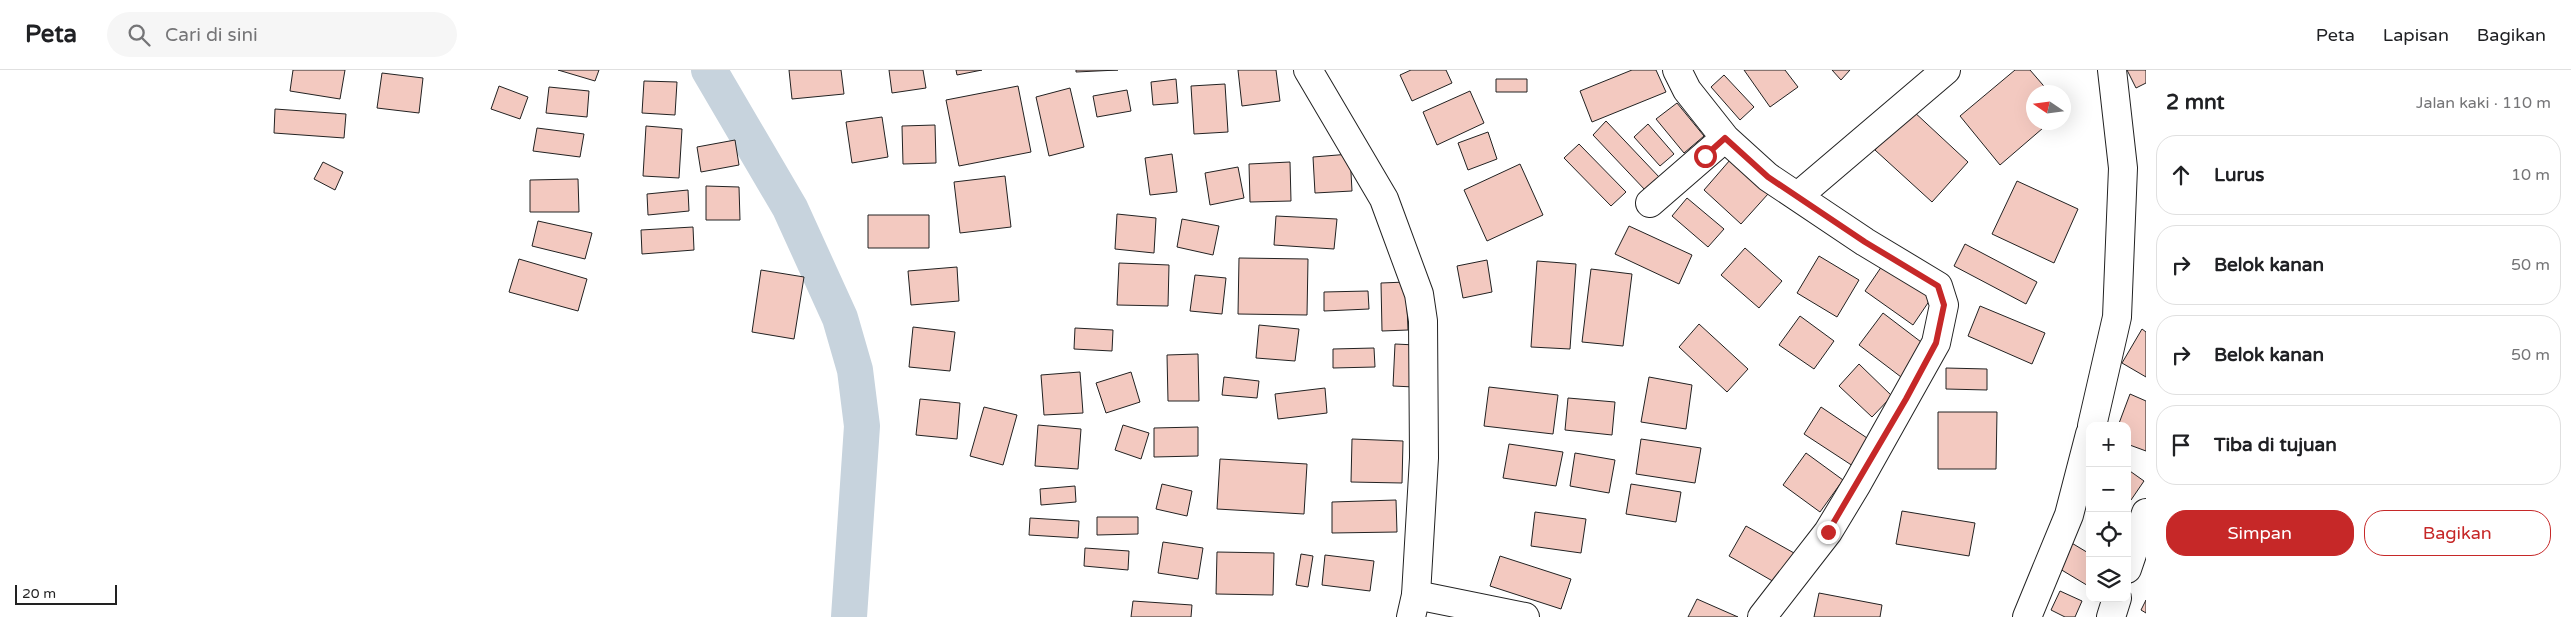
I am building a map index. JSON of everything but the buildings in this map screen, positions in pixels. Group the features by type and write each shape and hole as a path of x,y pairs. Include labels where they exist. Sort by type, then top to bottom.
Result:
{"street":[{"path":"1308,70 1384,199 1419,294 1423,321 1424,458 1413,606 1525,617"},
{"path":"1677,70 1687,90 1725,138 1768,177 1865,242 1938,286 1944,305 1936,343 1862,476 1828,532 1762,617"},
{"path":"1798,196 1946,70"},
{"path":"2093,422 2117,317 2123,168 2112,70"},
{"path":"1650,203 1725,138"},
{"path":"2026,617 2069,514 2086,449"},
{"path":"2131,557 2146,513"},
{"path":"2111,617 2116,602"}],"waterway":[{"path":"709,70 790,208 840,318 855,370 862,426 849,617"}],"route":[{"path":"1705,156 1725,138 1768,177 1814,206 1865,242 1938,286 1943,299 1942,323 1936,343 1906,399 1828,532"}]}
